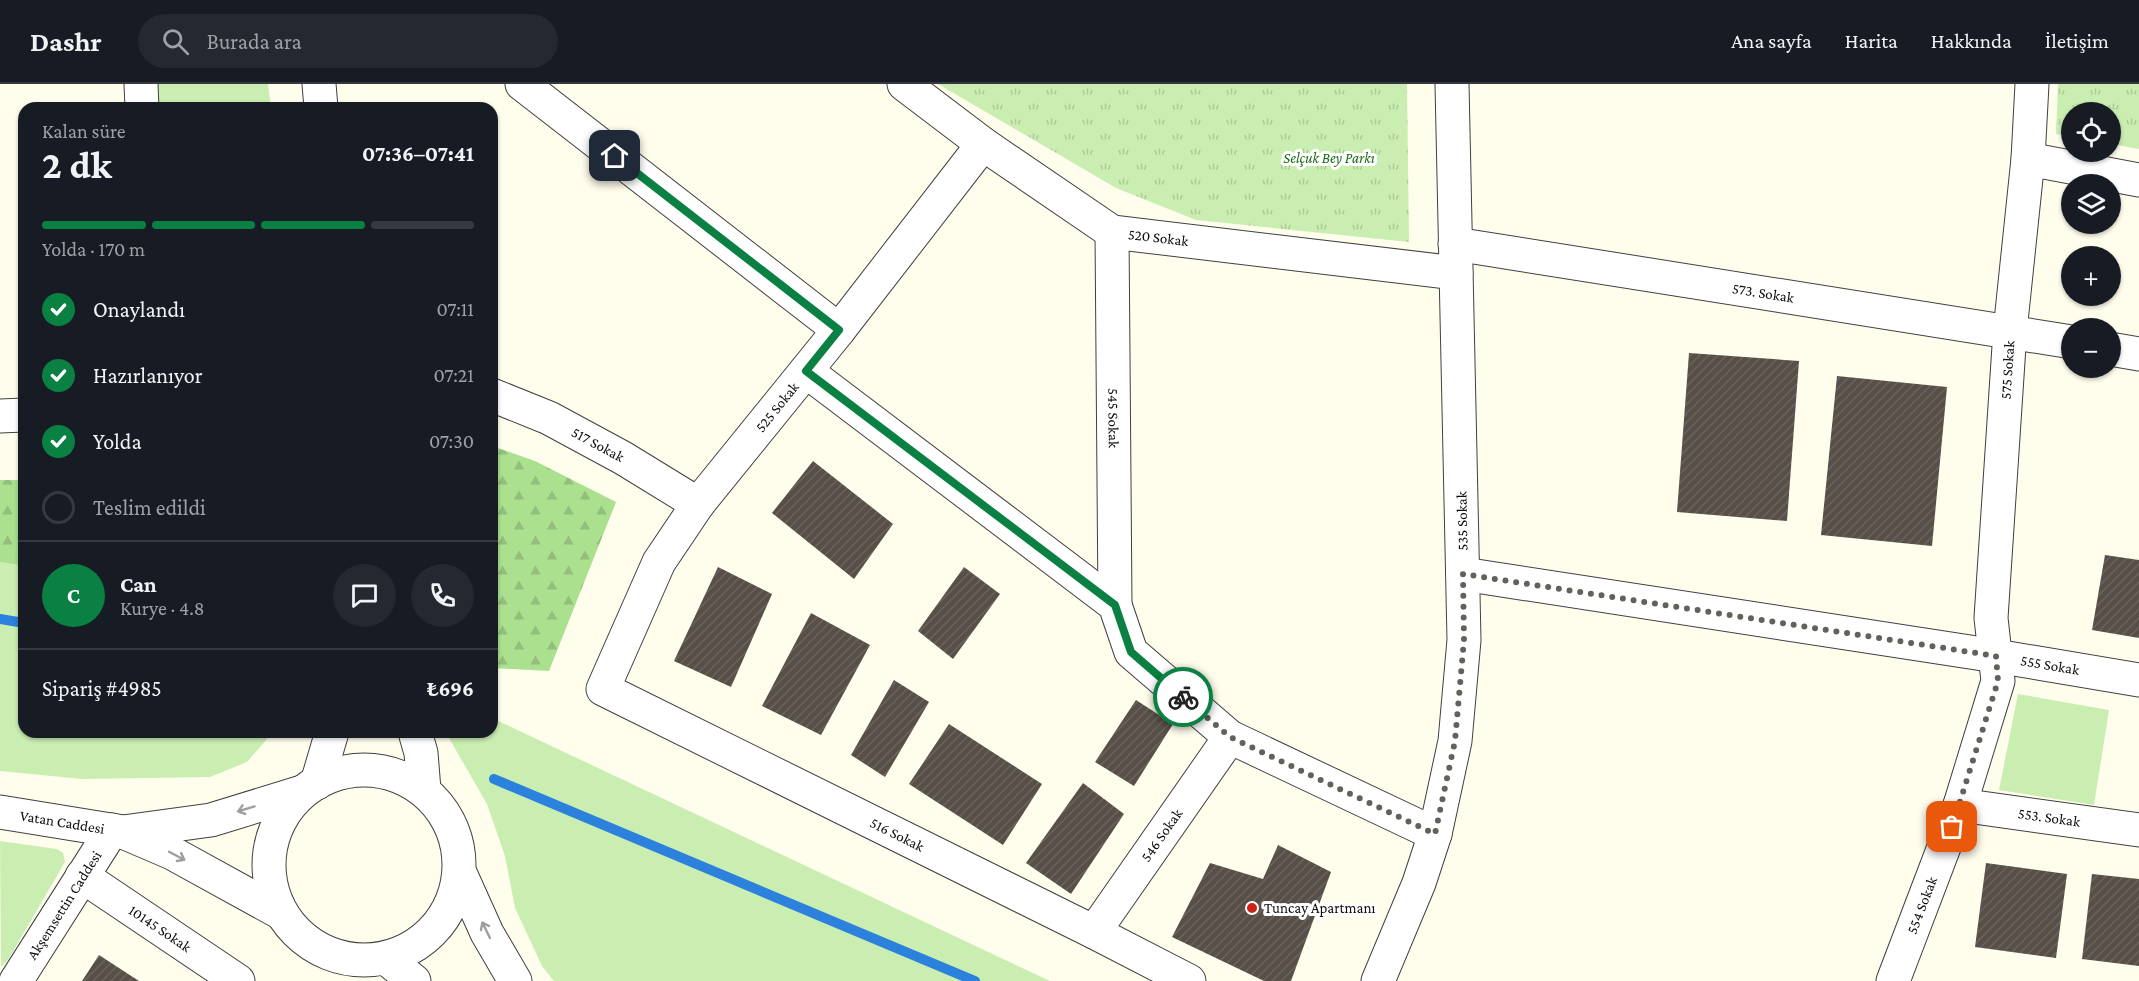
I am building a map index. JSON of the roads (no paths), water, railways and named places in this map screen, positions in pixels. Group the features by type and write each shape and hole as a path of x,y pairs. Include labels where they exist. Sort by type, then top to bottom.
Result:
{"street":[{"path":"141,84 142,102"},
{"path":"319,84 320,102"},
{"path":"522,84 839,330"},
{"name":"535 Sokak","path":"1377,981 1419,883 1435,834 1455,741 1464,640 1452,84"},
{"name":"575 Sokak","path":"1996,656 1991,618 2010,331 2028,159 2032,84"},
{"name":"520 Sokak","path":"906,85 983,144 1112,232 1456,259"},
{"name":"525 Sokak","path":"603,689 659,562 698,504 839,330 983,144"},
{"path":"2028,159 2139,180"},
{"name":"545 Sokak","path":"1112,232 1115,605 1131,652 1230,737 1435,834"},
{"name":"573. Sokak","path":"1456,259 2010,331 2061,340"},
{"path":"2121,351 2139,354"},
{"path":"806,371 1115,605"},
{"name":"517 Sokak","path":"498,397 549,418 623,458 698,504"},
{"path":"0,416 18,415"},
{"name":"555 Sokak","path":"1463,574 2139,680"},
{"name":"554 Sokak","path":"1893,981 1960,805 1998,681 1996,656"},
{"name":"516 Sokak","path":"603,689 1189,981"},
{"name":"546 Sokak","path":"1094,932 1230,737"},
{"path":"118,831 211,820 309,788 330,775 362,769 394,774 424,790 446,814 458,842 460,873 453,902 438,928 415,947 387,958 357,961 327,954 302,938 281,913 270,881 270,848 281,818 309,788 330,738"},
{"path":"417,738 421,753 424,790"},
{"name":"553. Sokak","path":"1960,805 2139,830"},
{"name":"Vatan Caddesi","path":"0,812 118,831"},
{"path":"118,831 172,853 281,913"},
{"name":"Akşemsettin Caddesi","path":"16,981 82,876 118,831"},
{"path":"460,873 487,933 515,981"},
{"name":"10145 Sokak","path":"82,876 238,981"},
{"path":"387,958 414,981"}],"waterway":[{"path":"0,619 18,622"},
{"path":"494,779 975,981"}],"place":[{"name":"Tuncay Apartmanı","path":"1252,908"}],"park label":[{"name":"Selçuk Bey Parkı","path":"1329,158"}]}
